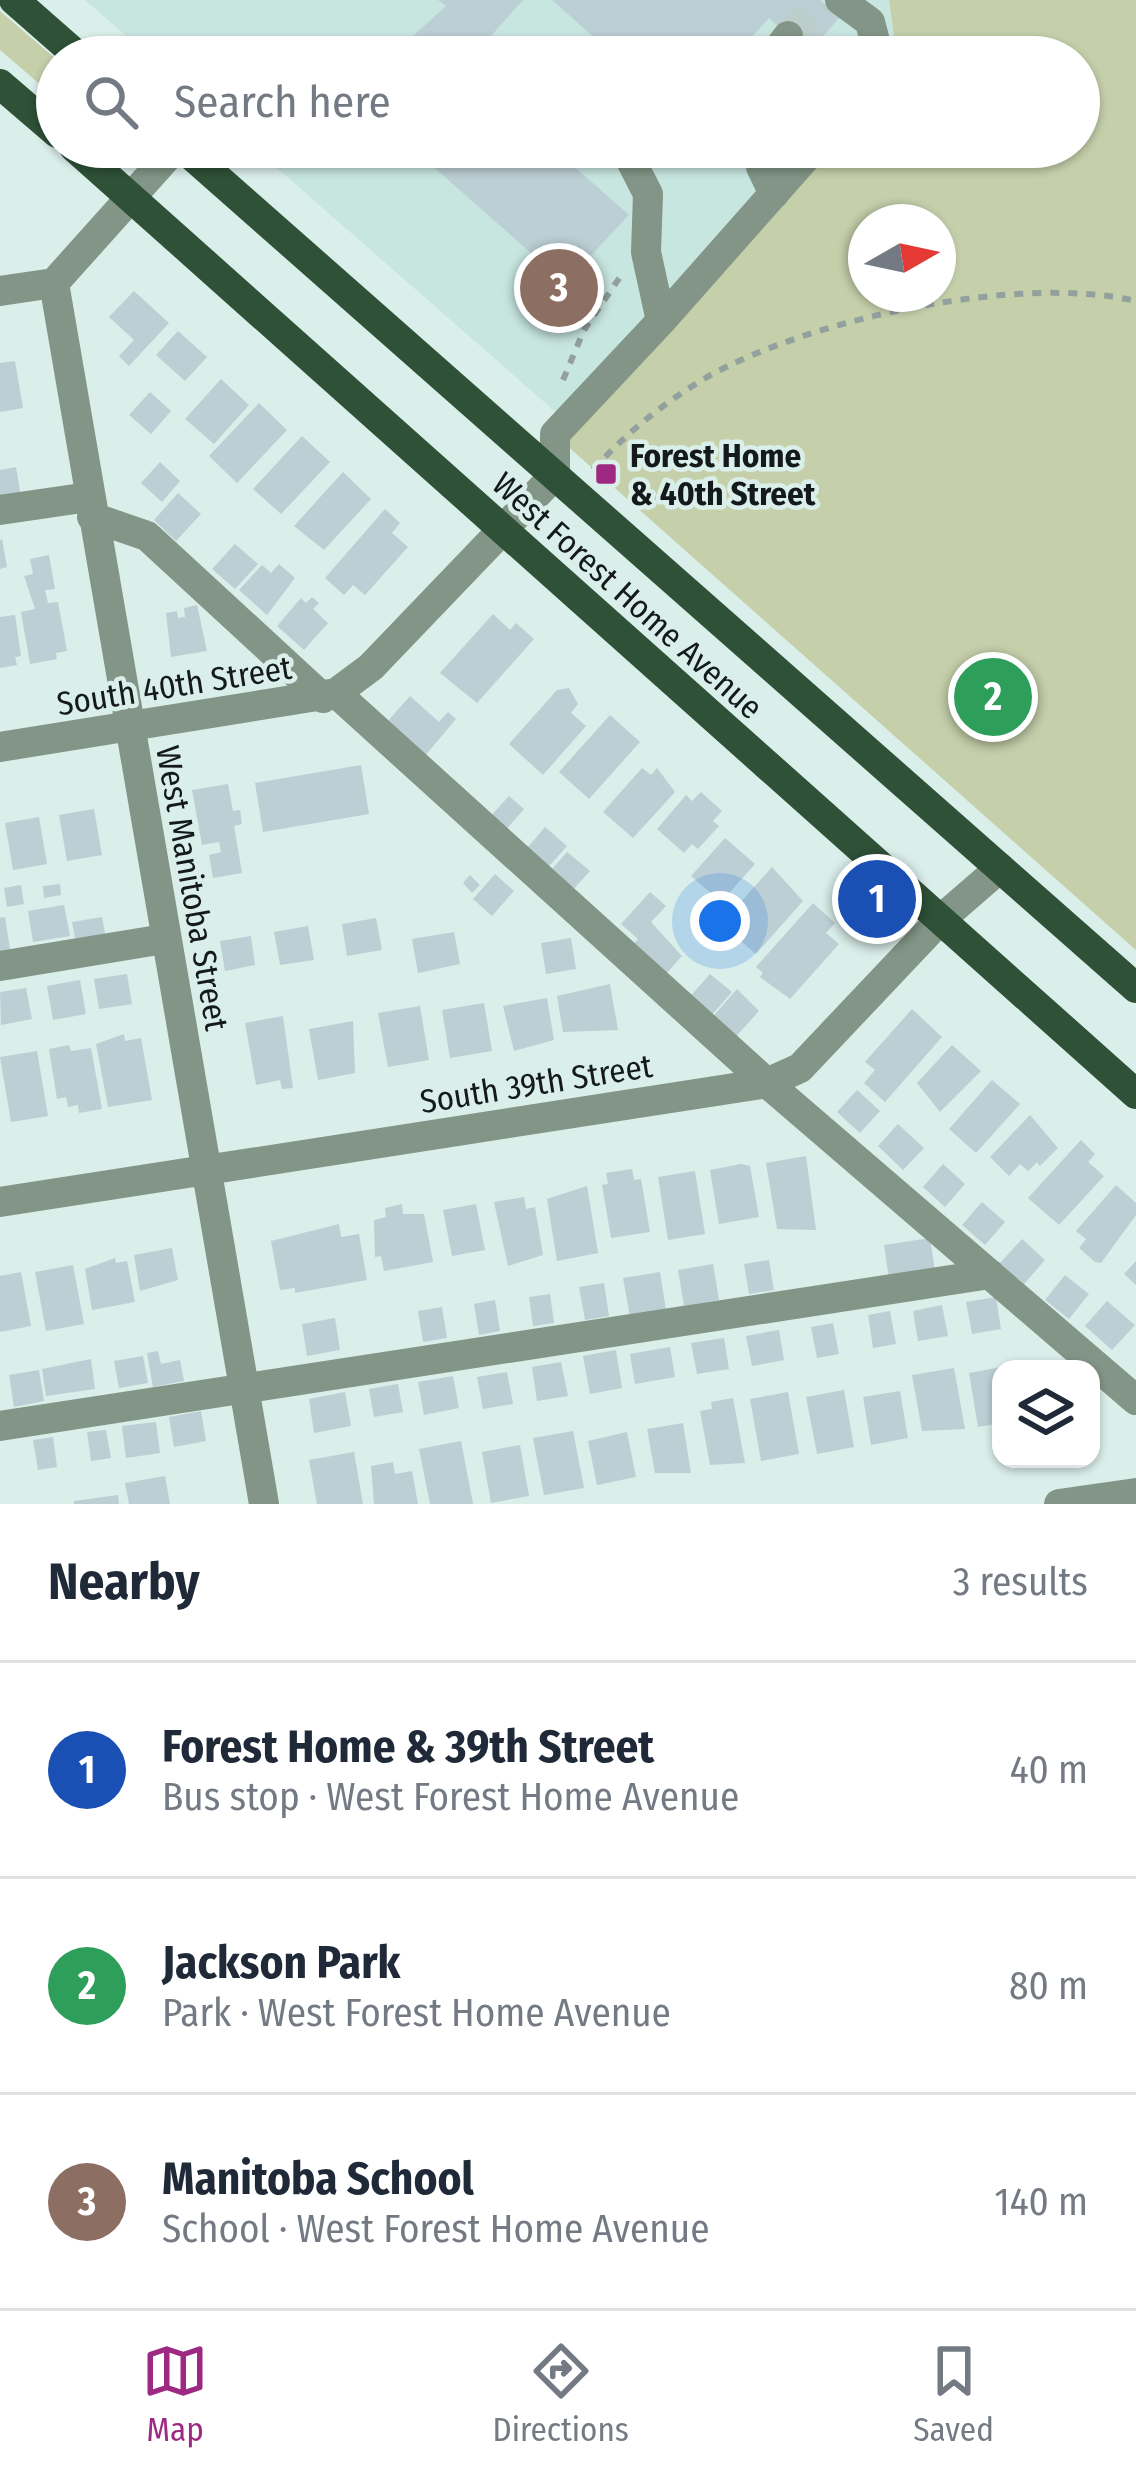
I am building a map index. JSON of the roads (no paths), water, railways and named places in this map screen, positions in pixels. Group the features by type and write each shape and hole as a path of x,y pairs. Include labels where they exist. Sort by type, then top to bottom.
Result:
{"main road":[{"path":"14,0 55,36"},
{"path":"0,84 36,115"},
{"name":"West Forest Home Avenue","path":"99,168 1136,1094"},
{"name":"West Forest Home Avenue","path":"203,168 1136,988"}],"street":[{"path":"831,1 870,22 874,36"},
{"path":"0,290 54,283 159,168"},
{"path":"635,168 648,194 646,251 662,321"},
{"path":"761,168 774,194"},
{"path":"565,484 555,434 797,168"},
{"name":"West Manitoba Street","path":"54,283 264,1504"},
{"name":"South 40th Street","path":"0,747 329,696 371,667 502,532 565,484"},
{"path":"0,510 91,507 147,536 767,1083 1136,1400"},
{"name":"South 39th Street","path":"0,1202 767,1083 800,1068 940,920 1000,868"},
{"path":"0,966 164,939"},
{"path":"0,1426 990,1274"},
{"path":"1059,1504 1136,1493"}],"tunnel":[{"path":"788,36 823,3"}],"place":[{"name":"Manitoba School","path":"559,288"},
{"name":"Forest Home & 40th Street","path":"606,474"},
{"name":"Jackson Park","path":"993,697"},
{"name":"Forest Home & 39th Street","path":"877,899"}]}
